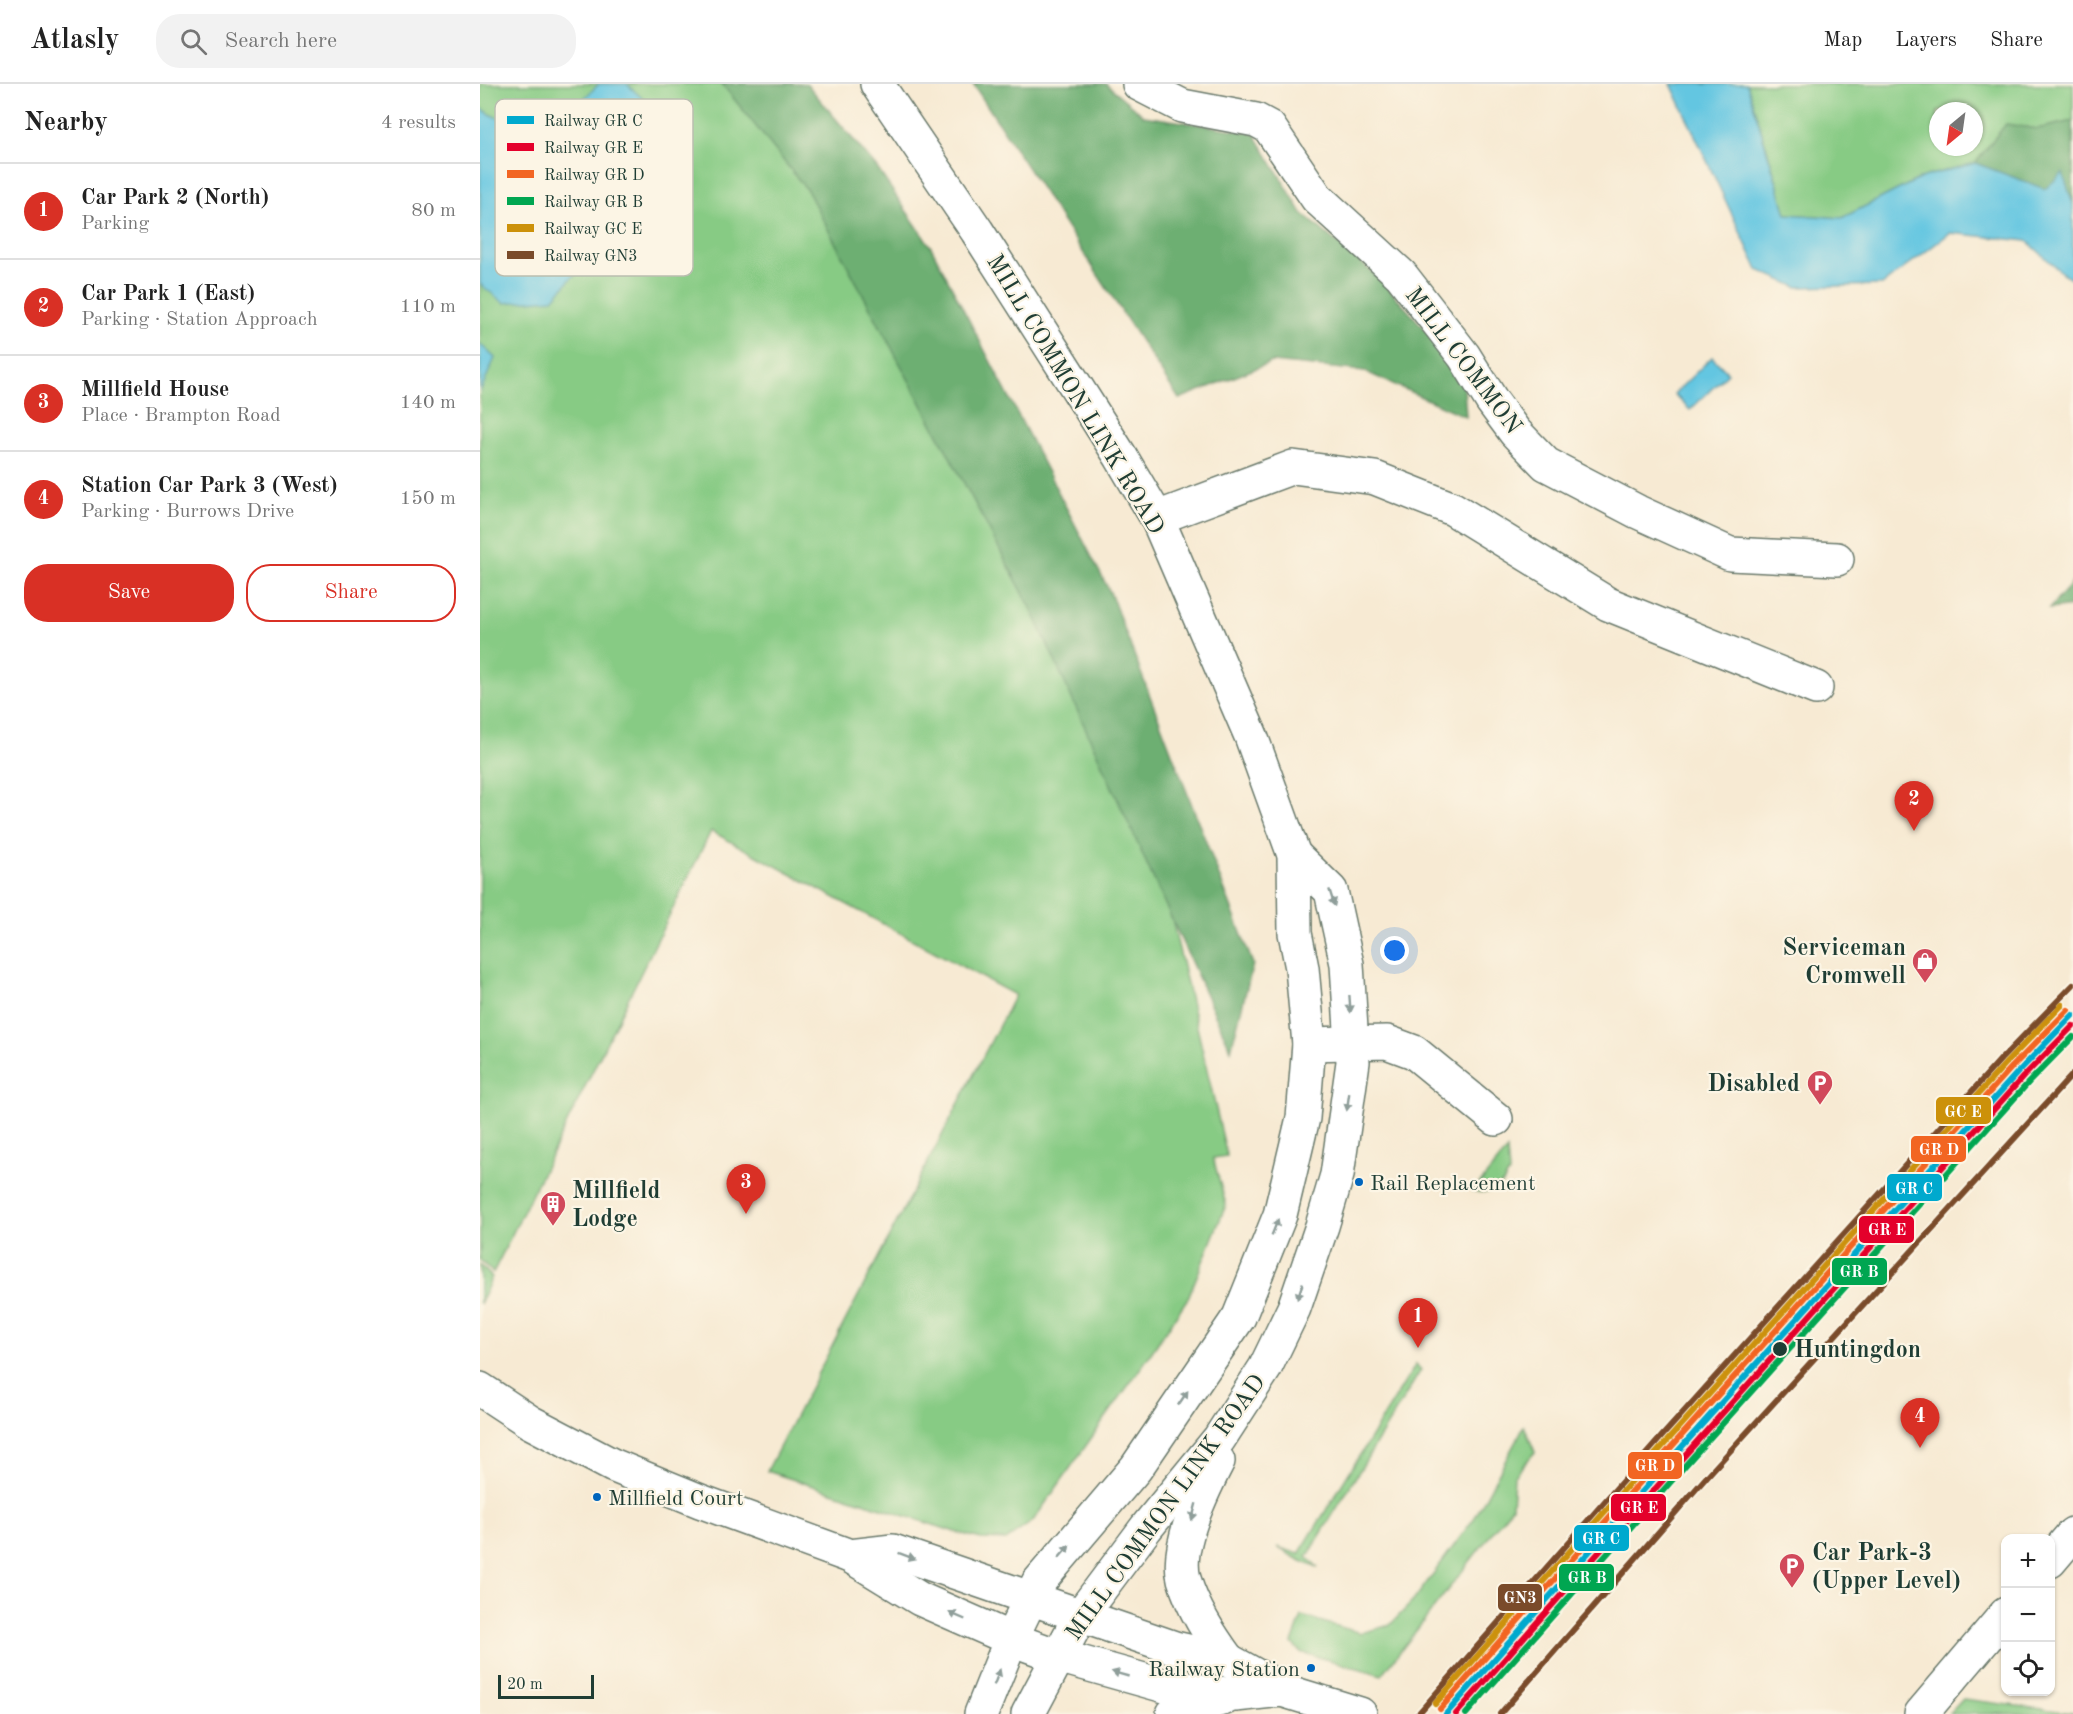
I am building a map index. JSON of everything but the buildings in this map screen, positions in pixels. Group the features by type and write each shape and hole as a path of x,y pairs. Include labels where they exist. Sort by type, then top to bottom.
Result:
{"main road":[{"name":"MILL COMMON LINK ROAD","path":"877,84 977,231 1121,457 1157,519 1251,736 1294,855 1295,933 1302,968 1309,1044 1303,1118 1280,1215 1239,1317 1136,1467 1047,1572 1029,1599 981,1714"},
{"name":"MILL COMMON","path":"1139,84 1182,106 1256,120 1269,127 1317,198 1401,275 1464,356 1492,401 1515,432 1546,464 1638,513 1730,554 1837,559"},
{"path":"1157,519 1293,467 1375,478 1453,509 1608,604 1816,688"},
{"name":"MILL COMMON LINK ROAD","path":"1028,1714 1080,1616 1146,1528 1219,1438 1265,1368 1294,1308 1337,1175 1351,1079 1353,1044 1347,964 1331,891 1294,855"},
{"path":"1309,1044 1387,1042 1414,1052 1496,1119"},
{"path":"480,1389 530,1422 612,1465 700,1501 850,1556 920,1599 1011,1639 1058,1656 1165,1686 1235,1695"},
{"path":"1219,1438 1221,1454 1197,1501 1183,1554 1184,1577 1202,1623 1228,1660"},
{"path":"2055,1555 2073,1534"},
{"path":"850,1556 893,1551 1175,1648 1228,1660 1281,1690 1360,1714"},
{"path":"1921,1714 2001,1620"},
{"path":"1173,1714 1235,1695 1281,1690"}],"green space":[{"path":"480,84 792,84 1110,652 1227,1156 1213,1158 1226,1205 1188,1298 1033,1521 1006,1540 981,1539 955,1532 767,1471 1015,995 711,831 493,1273 480,1260"},
{"path":"722,84 807,84 877,168 931,247 1110,592 1253,964 1231,1050 1031,608 807,190"},
{"path":"973,84 1106,84 1144,116 1254,133 1302,213 1380,279 1463,372 1466,417 1364,371 1272,362 1179,399"},
{"path":"1747,84 2073,84 2073,121 2037,129 2006,124 1983,153 1983,102 1929,102 1929,156 1981,156 1975,163 1923,177 1842,218 1785,214"},
{"path":"2073,121 2073,204 2063,174 2045,189 1975,163 1983,156 2006,124 2037,129"},
{"path":"2073,582 2073,606 2049,609"},
{"path":"1507,1150 1509,1173 1503,1183 1488,1192 1473,1192"},
{"path":"480,1265 492,1277 480,1304"},
{"path":"1416,1364 1421,1370 1307,1557 1318,1568 1277,1547 1299,1554"},
{"path":"1524,1426 1535,1452 1514,1476 1512,1507 1382,1675 1300,1652 1292,1643 1302,1616 1361,1633 1390,1625 1414,1600 1475,1517"},
{"path":"1963,1699 2073,1713 2073,1714 1949,1714"}],"water":[{"path":"599,84 627,84 643,99 583,99"},
{"path":"1671,84 1747,84 1786,214 1842,218 1923,177 1975,163 2045,189 2063,173 2073,204 2073,279 2062,273 2027,241 1950,233 1882,285 1797,287 1758,270"},
{"path":"480,108 495,117 495,276 573,276 553,299 504,303 480,284"},
{"path":"480,344 495,358 480,392"},
{"path":"1712,357 1728,373 1690,410 1674,394"}],"transit line":[{"path":"1435,1704 2007,1062 2062,1005"},
{"path":"1440,1709 2012,1067 2068,1010"},
{"path":"1446,1714 2018,1072 2073,1015"},
{"path":"1456,1714 2023,1077 2073,1026"},
{"path":"1466,1714 1690,1460 2029,1082 2073,1037"}],"rail line":[{"name":"GN3","path":"1418,1714 1663,1435 2001,1059 2073,985"},
{"name":"GN3","path":"1500,1714 1710,1473 2073,1074"}],"place":[{"name":"Car Park 1 (East)","path":"1914,831"},
{"name":"Serviceman Cromwell","path":"1925,984"},
{"name":"Disabled","path":"1820,1106"},
{"name":"Rail Replacement","path":"1359,1182"},
{"name":"Millfield House","path":"746,1214"},
{"name":"Millfield Lodge","path":"553,1227"},
{"name":"Car Park 2 (North)","path":"1418,1348"},
{"name":"Huntingdon","path":"1780,1349"},
{"name":"Station Car Park 3 (West)","path":"1920,1448"},
{"name":"Millfield Court","path":"597,1497"},
{"name":"Car Park-3 (Upper Level)","path":"1792,1589"},
{"name":"Railway Station","path":"1311,1668"}]}
